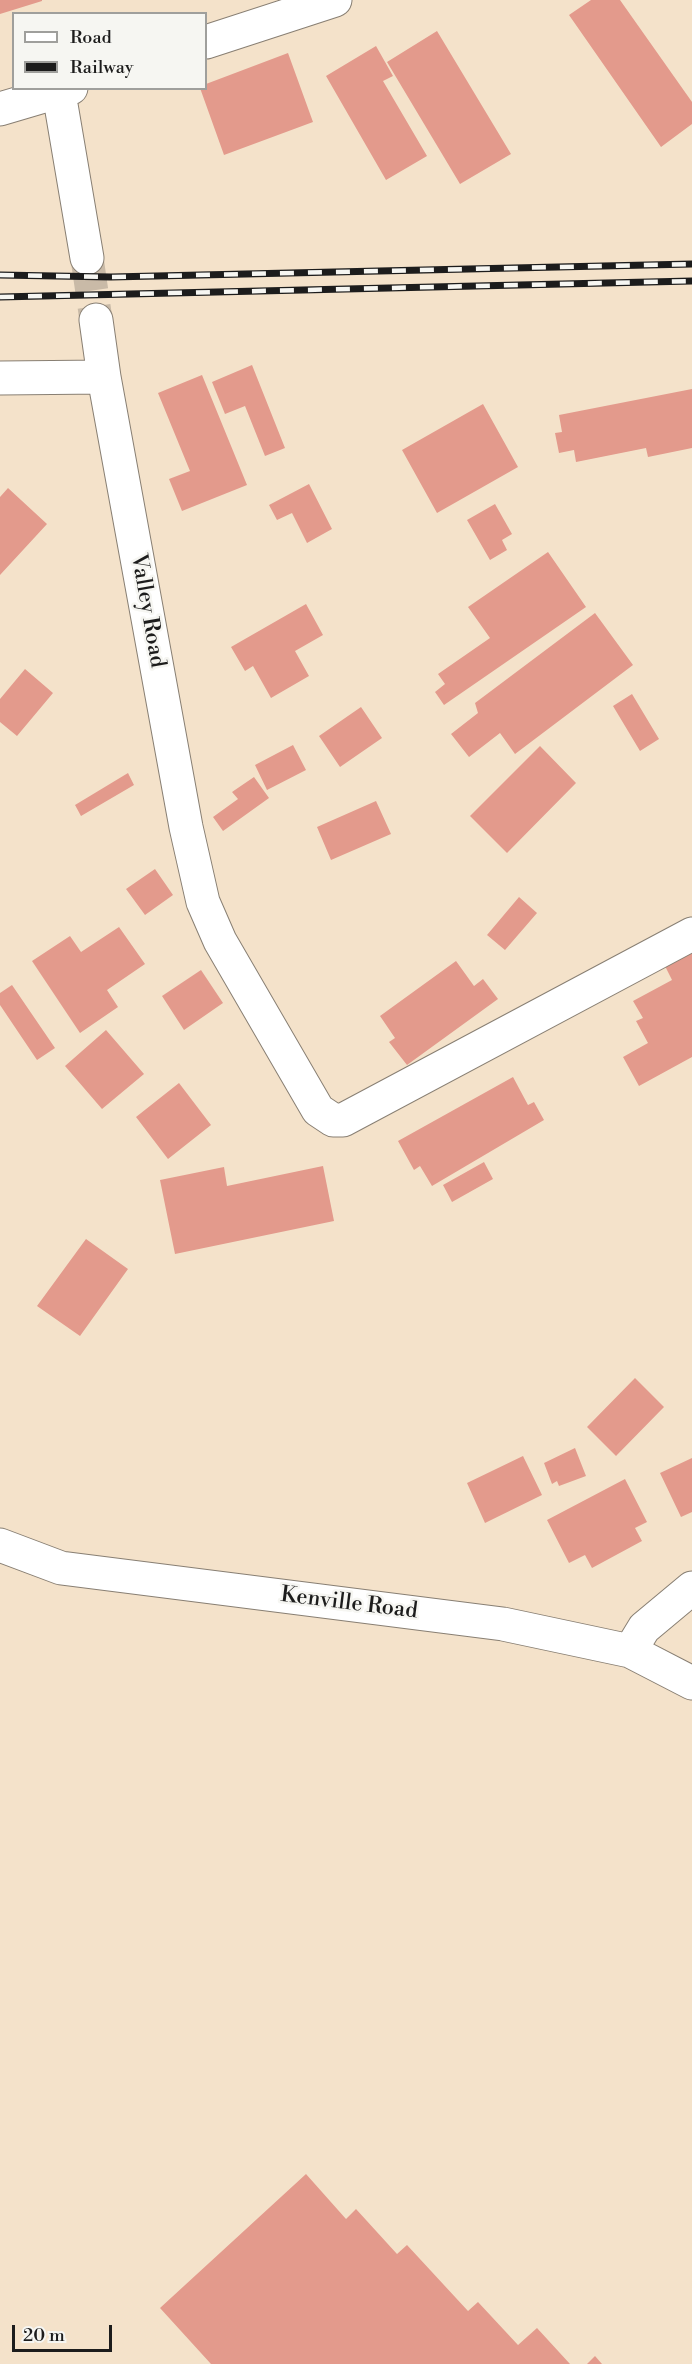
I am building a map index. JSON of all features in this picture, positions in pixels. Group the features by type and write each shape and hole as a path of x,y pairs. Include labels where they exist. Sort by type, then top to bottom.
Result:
{"street":[{"path":"207,42 335,0"},
{"path":"0,109 65,91 87,258"},
{"name":"Valley Road","path":"96,320 104,376 186,827 203,902 220,941 318,1110 333,1120 343,1120 692,934"},
{"path":"0,378 104,376"},
{"name":"Kenville Road","path":"0,1545 61,1568 503,1624 630,1651 692,1683"},
{"path":"630,1651 644,1628 692,1588"}],"building":[{"path":"0,0 42,0 42,1 0,14"},
{"path":"591,0 620,0 692,102 692,124 661,147 569,15"},
{"path":"437,31 511,154 460,184 387,62"},
{"path":"376,46 393,76 383,81 427,156 386,180 326,76"},
{"path":"288,53 313,122 224,155 201,90 207,90 207,84"},
{"path":"252,365 285,448 265,456 245,406 225,414 212,382"},
{"path":"202,375 247,485 182,511 169,479 190,471 158,393"},
{"path":"692,389 692,448 648,457 646,448 576,462 574,450 559,453 555,433 562,432 559,415"},
{"path":"483,404 518,467 437,513 402,450"},
{"path":"309,484 332,529 307,543 292,513 277,520 269,505"},
{"path":"8,488 47,524 0,575 0,497"},
{"path":"495,504 512,534 502,540 507,550 490,560 467,520"},
{"path":"548,552 586,607 444,705 435,692 445,684 438,674 490,638 468,607"},
{"path":"306,604 323,635 295,651 309,676 271,698 253,666 245,671 231,647"},
{"path":"595,613 633,665 515,754 500,733 469,757 451,734 478,713 475,703"},
{"path":"25,669 53,693 17,736 0,722 0,699"},
{"path":"632,694 659,739 640,751 613,706"},
{"path":"361,707 382,738 340,767 319,736"},
{"path":"293,745 306,770 267,790 255,765"},
{"path":"540,746 576,783 507,853 470,816"},
{"path":"128,773 134,785 81,816 75,805"},
{"path":"254,777 269,798 223,831 213,817 238,799 232,792"},
{"path":"376,801 391,834 331,860 317,827"},
{"path":"155,869 173,895 145,915 126,889"},
{"path":"519,897 537,913 505,950 487,935"},
{"path":"119,927 145,964 107,990 118,1007 80,1033 32,961 70,936 81,952"},
{"path":"692,951 692,1057 639,1086 623,1057 648,1043 636,1021 643,1018 633,1001 672,980 664,964"},
{"path":"456,961 474,986 483,979 498,999 407,1065 389,1042 395,1038 380,1016"},
{"path":"201,970 223,1003 184,1030 162,996"},
{"path":"12,985 55,1048 37,1060 0,1005 0,993"},
{"path":"106,1030 144,1074 102,1109 65,1066"},
{"path":"513,1077 528,1105 534,1102 544,1120 432,1186 420,1166 414,1170 398,1141"},
{"path":"179,1083 211,1125 168,1159 136,1117"},
{"path":"484,1162 493,1179 452,1202 443,1185"},
{"path":"323,1166 334,1221 175,1254 160,1180 224,1167 227,1186"},
{"path":"86,1239 128,1269 80,1336 37,1306"},
{"path":"635,1378 664,1407 616,1456 587,1427"},
{"path":"575,1448 586,1476 559,1486 557,1481 552,1484 544,1463"},
{"path":"523,1456 542,1495 485,1523 467,1483"},
{"path":"692,1458 692,1512 681,1517 660,1473"},
{"path":"625,1479 647,1522 635,1528 642,1541 592,1568 585,1555 569,1563 547,1520"},
{"path":"306,2174 346,2219 356,2209 397,2254 407,2245 468,2311 478,2302 518,2345 537,2328 570,2364 211,2364 160,2308"},
{"path":"595,2356 602,2364 587,2364"}],"tunnel":[{"path":"87,258 96,320"}],"railway":[{"path":"0,275 111,277 692,264"},
{"path":"0,297 692,281"}]}
